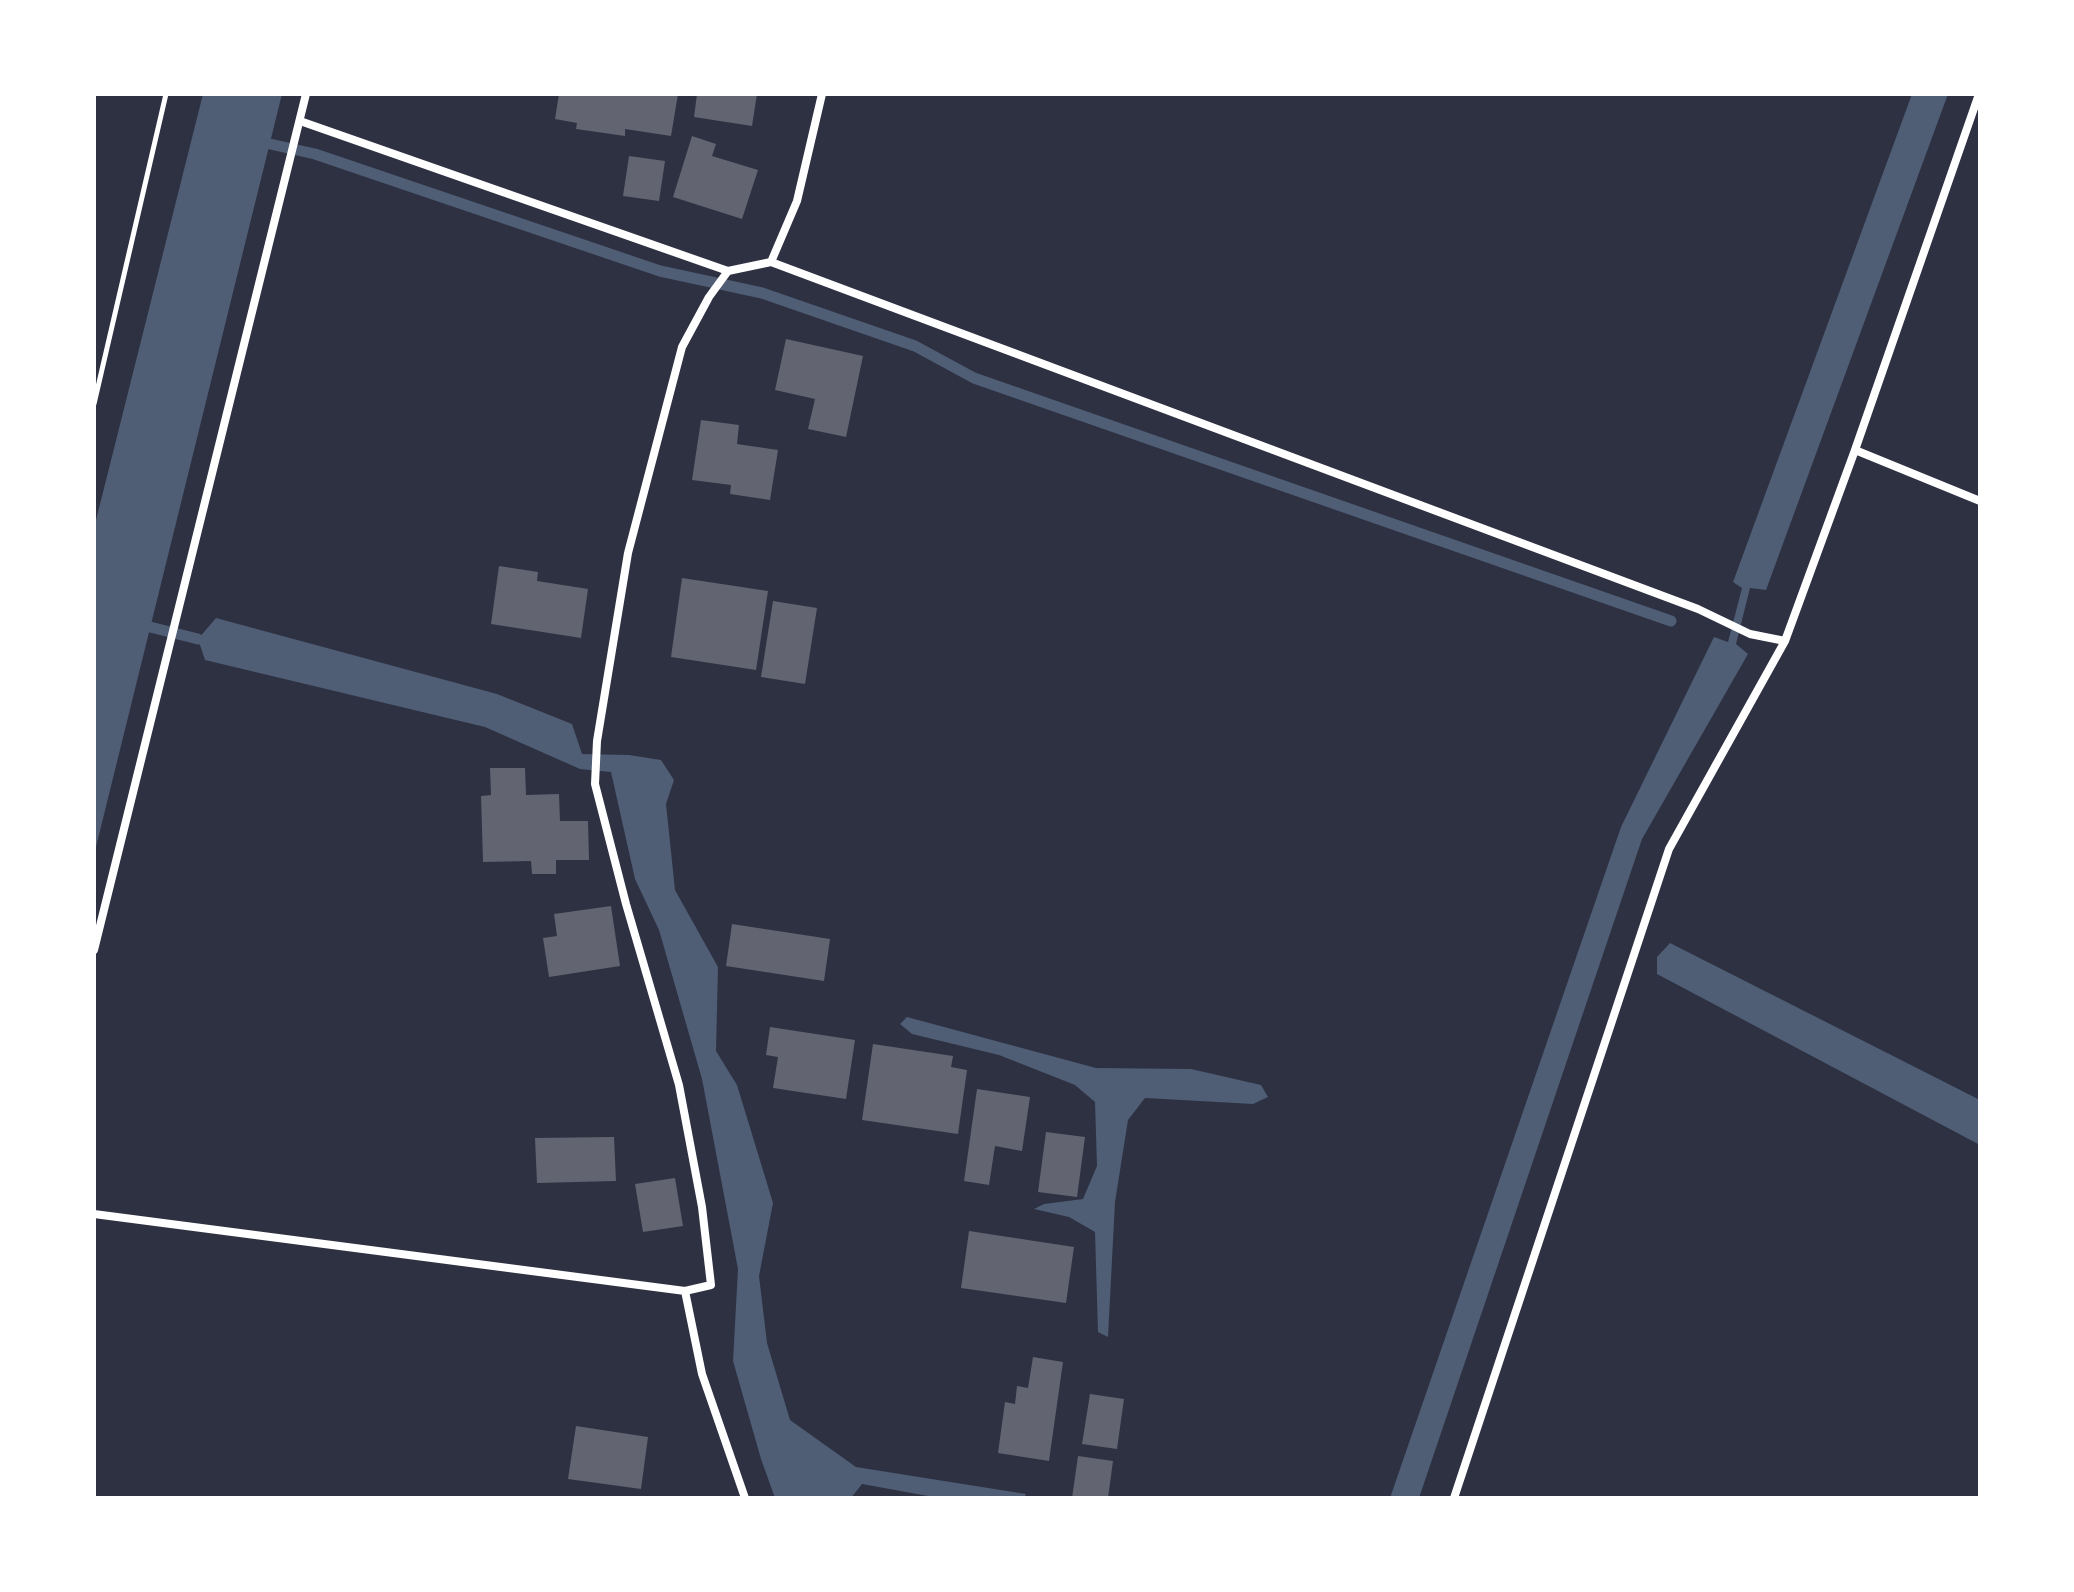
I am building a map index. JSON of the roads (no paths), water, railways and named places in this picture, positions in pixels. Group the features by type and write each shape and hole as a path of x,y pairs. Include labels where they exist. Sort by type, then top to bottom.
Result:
{"street":[{"path":"94,950 306,94"},
{"path":"771,262 797,201 822,94"},
{"path":"1454,1498 1669,849 1785,641 1979,94"},
{"path":"300,121 728,271 771,262 1698,609 1750,634 1785,641"},
{"path":"94,1214 685,1291 711,1285 702,1207 679,1085 595,784 597,741 628,553 682,347 709,297 728,271"},
{"path":"1855,450 1980,501"},
{"path":"685,1291 702,1374 745,1498"}],"water":[{"path":"203,94 282,94 94,855 94,528"},
{"path":"1912,94 1948,94 1766,590 1750,588 1736,644 1748,654 1642,839 1419,1498 1390,1498 1621,827 1714,637 1728,642 1742,588 1733,582"},
{"path":"216,618 497,694 572,724 582,754 629,755 661,760 674,780 666,804 675,890 718,967 716,1051 737,1085 773,1203 759,1276 767,1343 790,1420 856,1467 1026,1494 1024,1498 939,1498 862,1484 851,1498 775,1498 733,1361 738,1269 702,1079 659,930 635,879 611,772 580,769 485,727 205,660 198,639"},
{"path":"1670,943 1980,1100 1980,1145 1657,974 1657,957"},
{"path":"907,1017 1096,1068 1191,1069 1261,1085 1268,1097 1253,1104 1145,1098 1128,1120 1115,1202 1108,1337 1098,1332 1095,1232 1069,1217 1034,1209 1044,1204 1083,1199 1097,1166 1095,1102 1075,1085 999,1055 912,1034 900,1024"}],"waterway":[{"path":"270,144 315,154 660,271 762,293 915,346 974,378 1671,621"},
{"path":"150,627 198,639"}]}
